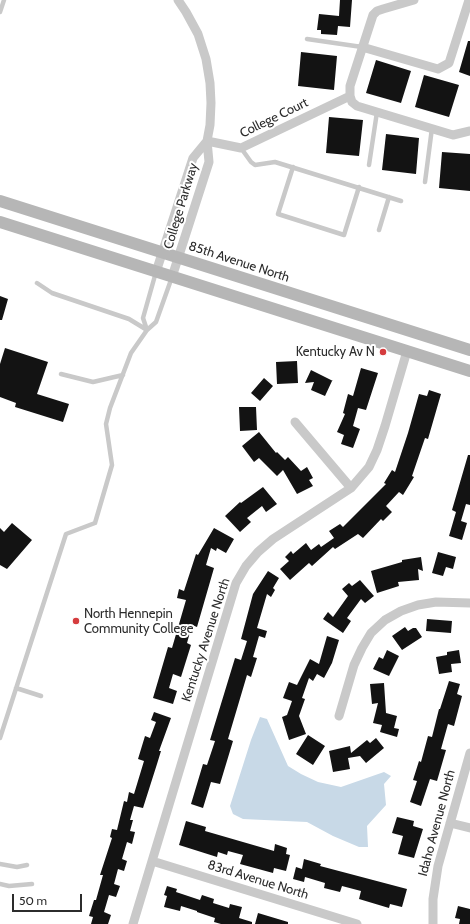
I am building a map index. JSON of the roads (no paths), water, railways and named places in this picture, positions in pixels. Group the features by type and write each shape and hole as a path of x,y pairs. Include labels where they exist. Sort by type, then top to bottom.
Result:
{"main road":[{"path":"0,197 12,205"},
{"name":"85th Avenue North","path":"0,201 470,350"},
{"path":"0,222 470,371"}],"street":[{"name":"College Parkway","path":"172,277 209,162 207,141 210,125 211,103 210,83 206,59 198,34 178,0"},
{"path":"414,0 377,11 373,15 350,86 350,96 352,102 357,106 453,135 470,131"},
{"path":"362,47 438,69 449,63 469,0"},
{"name":"College Court","path":"207,141 241,148 350,96"},
{"name":"College Parkway","path":"156,272 193,158 207,141"},
{"name":"Kentucky Avenue North","path":"133,924 236,583 246,566 272,539 351,488 369,467 377,450 407,351"},
{"path":"295,422 323,457 351,488"},
{"path":"339,716 354,665 362,648 372,633 385,620 401,611 418,605 436,602 470,603"},
{"name":"Idaho Avenue North","path":"433,924 432,899 434,882 470,753"},
{"path":"450,823 470,828"},
{"name":"83rd Avenue North","path":"152,861 357,924"}],"lane":[{"path":"0,12 4,0"},
{"path":"307,39 362,47"},
{"path":"369,165 377,112"},
{"path":"425,182 432,128"},
{"path":"241,148 251,162 255,164 275,162 402,201"},
{"path":"293,167 278,214 344,235 359,187"},
{"path":"379,230 389,197"},
{"path":"147,330 143,318 156,272"},
{"path":"0,738 66,534 95,523 112,465 106,424 110,408 131,353 147,330 156,322 172,277"},
{"path":"37,283 52,293 129,319 147,330"},
{"path":"61,374 93,382 122,375"},
{"path":"16,688 41,696"},
{"path":"0,864 17,867 27,865"},
{"path":"0,884 9,886 32,884"}],"water":[{"path":"260,717 267,719 288,766 318,782 341,787 384,772 391,776 384,784 386,805 367,826 368,847 359,847 333,836 307,822 243,819 233,814 230,806"}],"place":[{"name":"Kentucky Av N","path":"383,352"},
{"name":"North Hennepin Community College","path":"76,621"}]}
